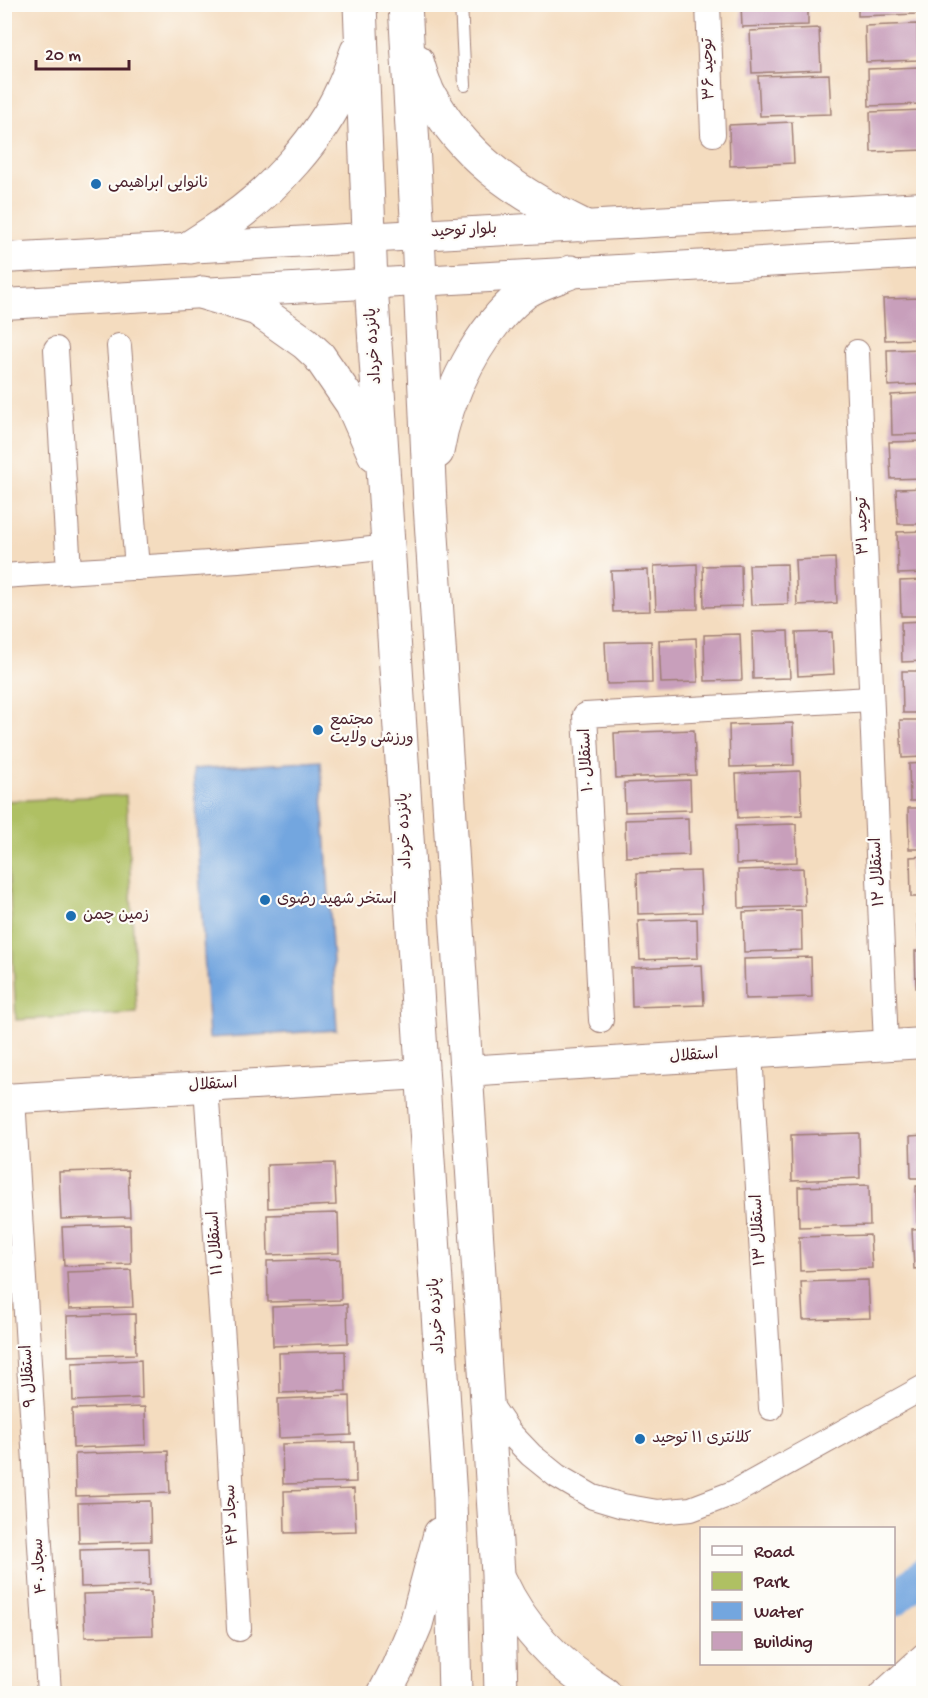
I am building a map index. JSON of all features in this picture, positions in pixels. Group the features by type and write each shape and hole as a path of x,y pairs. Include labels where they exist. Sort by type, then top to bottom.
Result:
{"main road":[{"name":"پانزده خرداد","path":"360,4 371,283 450,1498 455,1694"},
{"path":"406,17 426,88 449,127 479,159 513,188 582,225"},
{"path":"406,17 430,504 485,1398 498,1574 501,1694"},
{"path":"190,247 234,218 292,165 320,127 342,91 362,39"},
{"path":"430,504 438,447 453,395 474,351 500,315 526,291 571,272"},
{"path":"203,293 257,309 305,343 319,356 352,404 384,478"},
{"path":"384,1694 416,1624 450,1498"},
{"path":"498,1574 510,1603 554,1657 605,1694"},
{"path":"892,1694 924,1686"}],"street":[{"name":"توحید ۳۶","path":"708,4 713,134"},
{"name":"بلوار توحید","path":"4,258 924,207"},
{"path":"4,304 924,253"},
{"path":"119,346 137,568"},
{"path":"56,349 69,571"},
{"name":"توحید ۳۱","path":"856,352 871,699"},
{"path":"4,576 137,568 389,547"},
{"name":"استقلال ۱۰","path":"601,1020 585,715 871,699"},
{"name":"استقلال ۱۲","path":"871,699 886,1045"},
{"name":"استقلال","path":"465,1071 924,1043"},
{"name":"استقلال ۱۳","path":"750,1053 771,1407"},
{"name":"استقلال","path":"9,1099 422,1074"},
{"name":"استقلال ۱۱","path":"206,1086 227,1401"},
{"name":"استقلال ۹","path":"9,1099 34,1438"},
{"path":"485,1398 509,1432 531,1455 557,1476 593,1497 623,1506 657,1512 692,1509 733,1493 924,1387"},
{"name":"سجاد ۴۲","path":"227,1401 239,1629"},
{"name":"سجاد ۴۰","path":"34,1438 49,1694"},
{"path":"881,1694 924,1655"}],"lane":[{"path":"461,4 465,85"}],"green space":[{"name":"زمین چمن","path":"126,795 137,1013 16,1020 5,801"}],"water":[{"name":"استخر شهید رضوی","path":"321,761 337,1030 209,1038 193,769"}],"building":[{"path":"741,4 808,4 808,25 742,27"},
{"path":"858,4 919,4 919,14 858,16"},
{"path":"917,24 918,60 866,62 865,26"},
{"path":"819,28 821,70 752,73 750,31"},
{"path":"920,67 922,104 869,106 868,69"},
{"path":"829,74 831,114 760,116 758,76"},
{"path":"923,110 924,150 871,152 870,112"},
{"path":"792,122 794,163 730,166 729,125"},
{"path":"924,298 924,339 885,340 883,299"},
{"path":"924,349 924,384 888,386 887,350"},
{"path":"924,393 924,434 892,435 891,395"},
{"path":"924,441 924,478 891,479 889,442"},
{"path":"924,488 924,524 898,524 896,489"},
{"path":"924,531 924,573 898,574 897,532"},
{"path":"835,558 837,603 797,605 795,560"},
{"path":"697,564 698,609 656,610 654,566"},
{"path":"787,564 788,604 751,605 749,565"},
{"path":"741,565 742,606 704,607 703,566"},
{"path":"648,570 650,611 613,612 611,571"},
{"path":"924,580 924,616 901,616 900,581"},
{"path":"924,621 924,661 902,662 901,622"},
{"path":"788,631 790,678 753,679 752,632"},
{"path":"832,632 834,674 798,676 796,633"},
{"path":"740,634 742,680 705,681 704,635"},
{"path":"696,638 698,682 661,683 659,640"},
{"path":"651,641 652,683 607,684 605,642"},
{"path":"902,671 924,671 924,713 903,713"},
{"path":"900,720 924,720 924,757 902,758"},
{"path":"793,723 794,765 730,767 729,725"},
{"path":"694,730 696,775 616,778 614,733"},
{"path":"924,763 924,801 910,801 909,764"},
{"path":"800,771 802,815 738,818 736,774"},
{"path":"690,780 691,810 625,812 624,783"},
{"path":"908,808 924,808 924,849 909,849"},
{"path":"688,818 689,855 626,857 625,820"},
{"path":"796,824 797,862 736,864 735,826"},
{"path":"924,856 924,897 911,897 910,857"},
{"path":"803,868 805,906 739,908 738,870"},
{"path":"700,871 702,912 638,914 637,873"},
{"path":"924,903 924,945 919,945 917,904"},
{"path":"801,910 802,950 744,952 743,912"},
{"path":"697,919 698,958 640,960 638,921"},
{"path":"915,951 924,951 924,988 916,988"},
{"path":"811,957 812,997 745,999 744,959"},
{"path":"702,965 704,1005 632,1007 631,968"},
{"path":"859,1133 860,1178 792,1181 791,1135"},
{"path":"924,1135 924,1178 911,1178 910,1136"},
{"path":"334,1163 336,1205 268,1208 267,1165"},
{"path":"128,1170 130,1217 61,1219 59,1172"},
{"path":"869,1185 870,1225 799,1227 798,1187"},
{"path":"916,1186 924,1186 924,1221 917,1222"},
{"path":"338,1213 339,1253 268,1255 267,1215"},
{"path":"130,1225 131,1264 64,1266 62,1227"},
{"path":"924,1228 924,1268 914,1269 912,1229"},
{"path":"870,1235 872,1268 800,1271 799,1237"},
{"path":"340,1259 341,1300 268,1302 267,1261"},
{"path":"131,1270 133,1307 69,1309 67,1272"},
{"path":"868,1280 870,1318 803,1320 801,1282"},
{"path":"347,1304 348,1343 273,1346 272,1307"},
{"path":"135,1314 136,1354 68,1356 67,1316"},
{"path":"345,1351 346,1391 280,1393 279,1353"},
{"path":"141,1360 142,1398 73,1401 72,1363"},
{"path":"350,1396 351,1435 279,1438 278,1399"},
{"path":"145,1407 146,1445 73,1448 72,1409"},
{"path":"355,1442 356,1482 283,1484 282,1444"},
{"path":"168,1451 170,1493 76,1496 75,1454"},
{"path":"354,1489 356,1531 285,1533 284,1491"},
{"path":"150,1501 151,1541 79,1543 78,1503"},
{"path":"149,1548 150,1585 81,1587 80,1550"},
{"path":"151,1592 153,1635 85,1637 83,1594"}],"waterway":[{"path":"895,1599 924,1574"}],"place":[{"name":"نانوایی ابراهیمی","path":"96,184"},
{"name":"مجتمع ورزشی ولایت","path":"318,730"},
{"name":"استخر شهید رضوی","path":"265,900"},
{"name":"زمین چمن","path":"71,916"},
{"name":"کلانتری ۱۱ توحید","path":"640,1439"}]}
